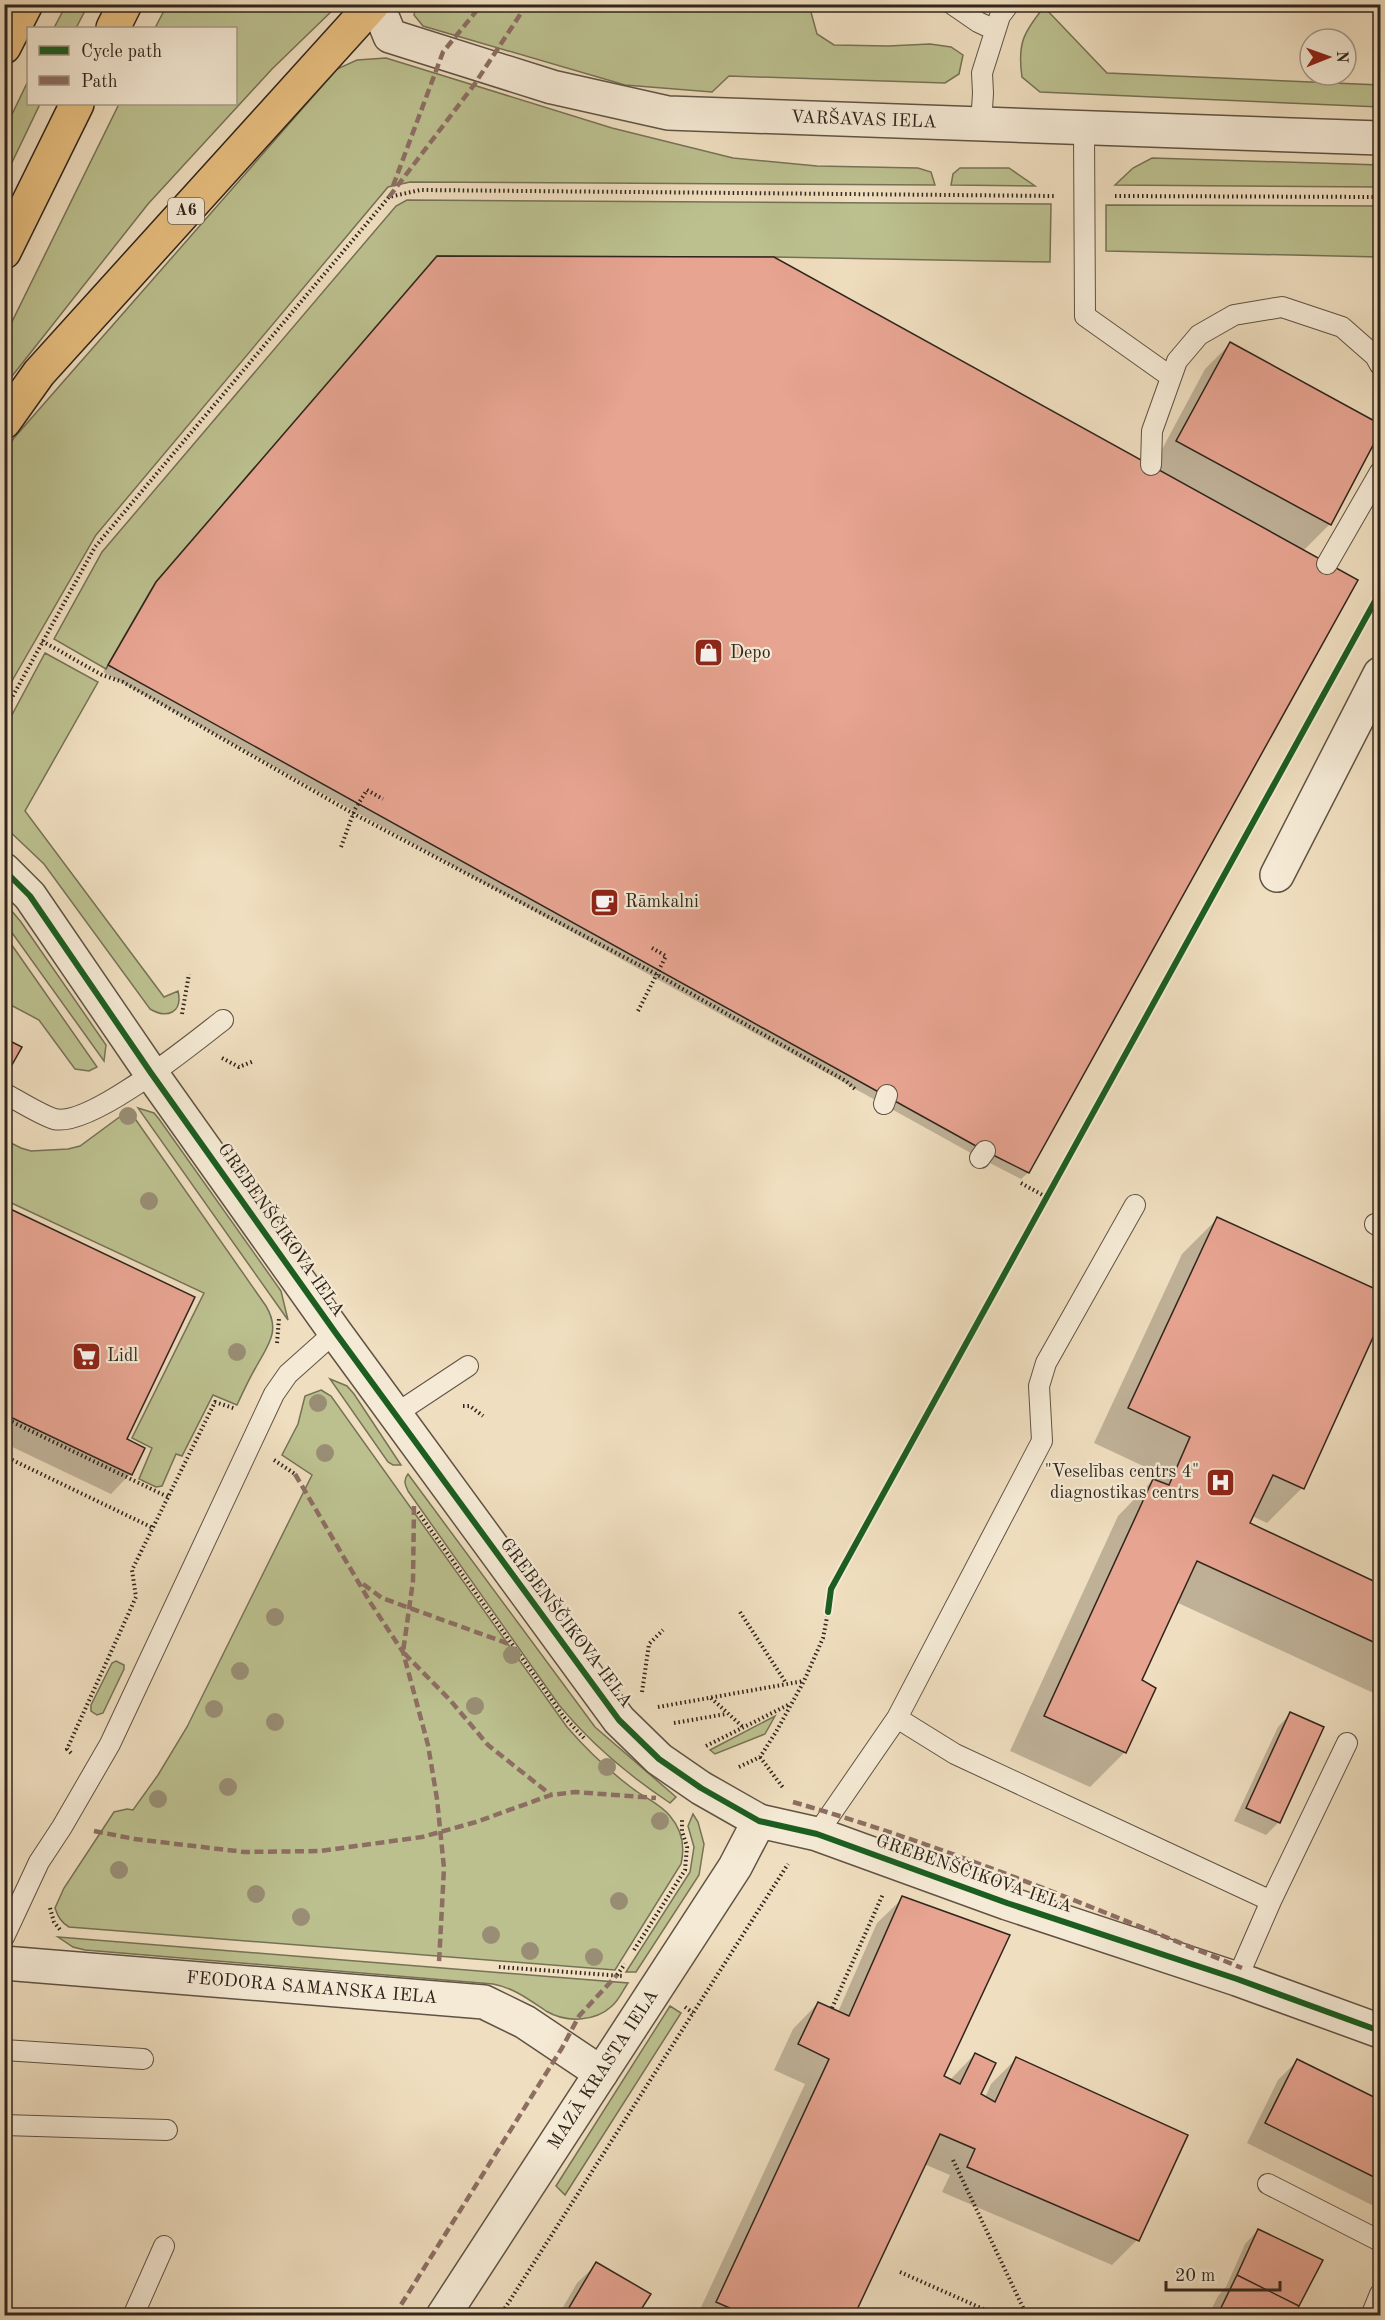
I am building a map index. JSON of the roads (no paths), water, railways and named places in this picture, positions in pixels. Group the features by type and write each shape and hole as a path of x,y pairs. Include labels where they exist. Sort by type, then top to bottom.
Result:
{"highway":[{"path":"4,47 26,4"},
{"path":"114,27 125,4"},
{"name":"A6","path":"4,422 39,373 375,4"},
{"path":"4,252 77,105"}],"street":[{"name":"VARŠAVAS IELA","path":"375,4 390,36 552,87 668,112 1380,138"},
{"path":"1277,875 1380,674"},
{"name":"GREBENŠČIKOVA IELA","path":"4,870 30,896 151,1073 394,1415 619,1720 659,1759 701,1788 759,1821 817,1834 1007,1903 1237,1979 1380,2031"},
{"name":"MAZĀ KRASTA IELA","path":"443,2316 735,1867 759,1821"},
{"name":"FEODORA SAMANSKA IELA","path":"4,1963 484,2002 525,2022 601,2073"}],"lane":[{"path":"952,4 978,22 995,30"},
{"path":"981,125 982,73 1000,16 1009,4"},
{"path":"1084,128 1085,316 1171,377"},
{"path":"1151,465 1152,431 1177,361 1199,335 1234,315 1282,307 1342,327 1375,356 1380,365"},
{"path":"1328,564 1380,472"},
{"path":"4,1093 54,1119 77,1117 102,1105 151,1073 223,1020"},
{"path":"817,1834 897,1718 1042,1441 1039,1386 1046,1363 1134,1205"},
{"path":"4,1937 39,1862 110,1744 274,1394 288,1374 335,1332"},
{"path":"394,1415 468,1366"},
{"path":"897,1718 954,1754 1271,1901"},
{"path":"1237,1979 1271,1901 1347,1743"},
{"path":"4,2050 143,2059"},
{"path":"4,2125 167,2130"},
{"path":"1268,2184 1380,2241"},
{"path":"134,2316 164,2246"},
{"path":"1371,2316 1380,2294"}],"place":[{"name":"Depo","path":"709,653"},
{"name":"Rāmkalni","path":"604,902"},
{"name":"Lidl","path":"86,1356"},
{"name":"\"Veselības centrs 4\" diagnostikas centrs","path":"1220,1482"}]}
